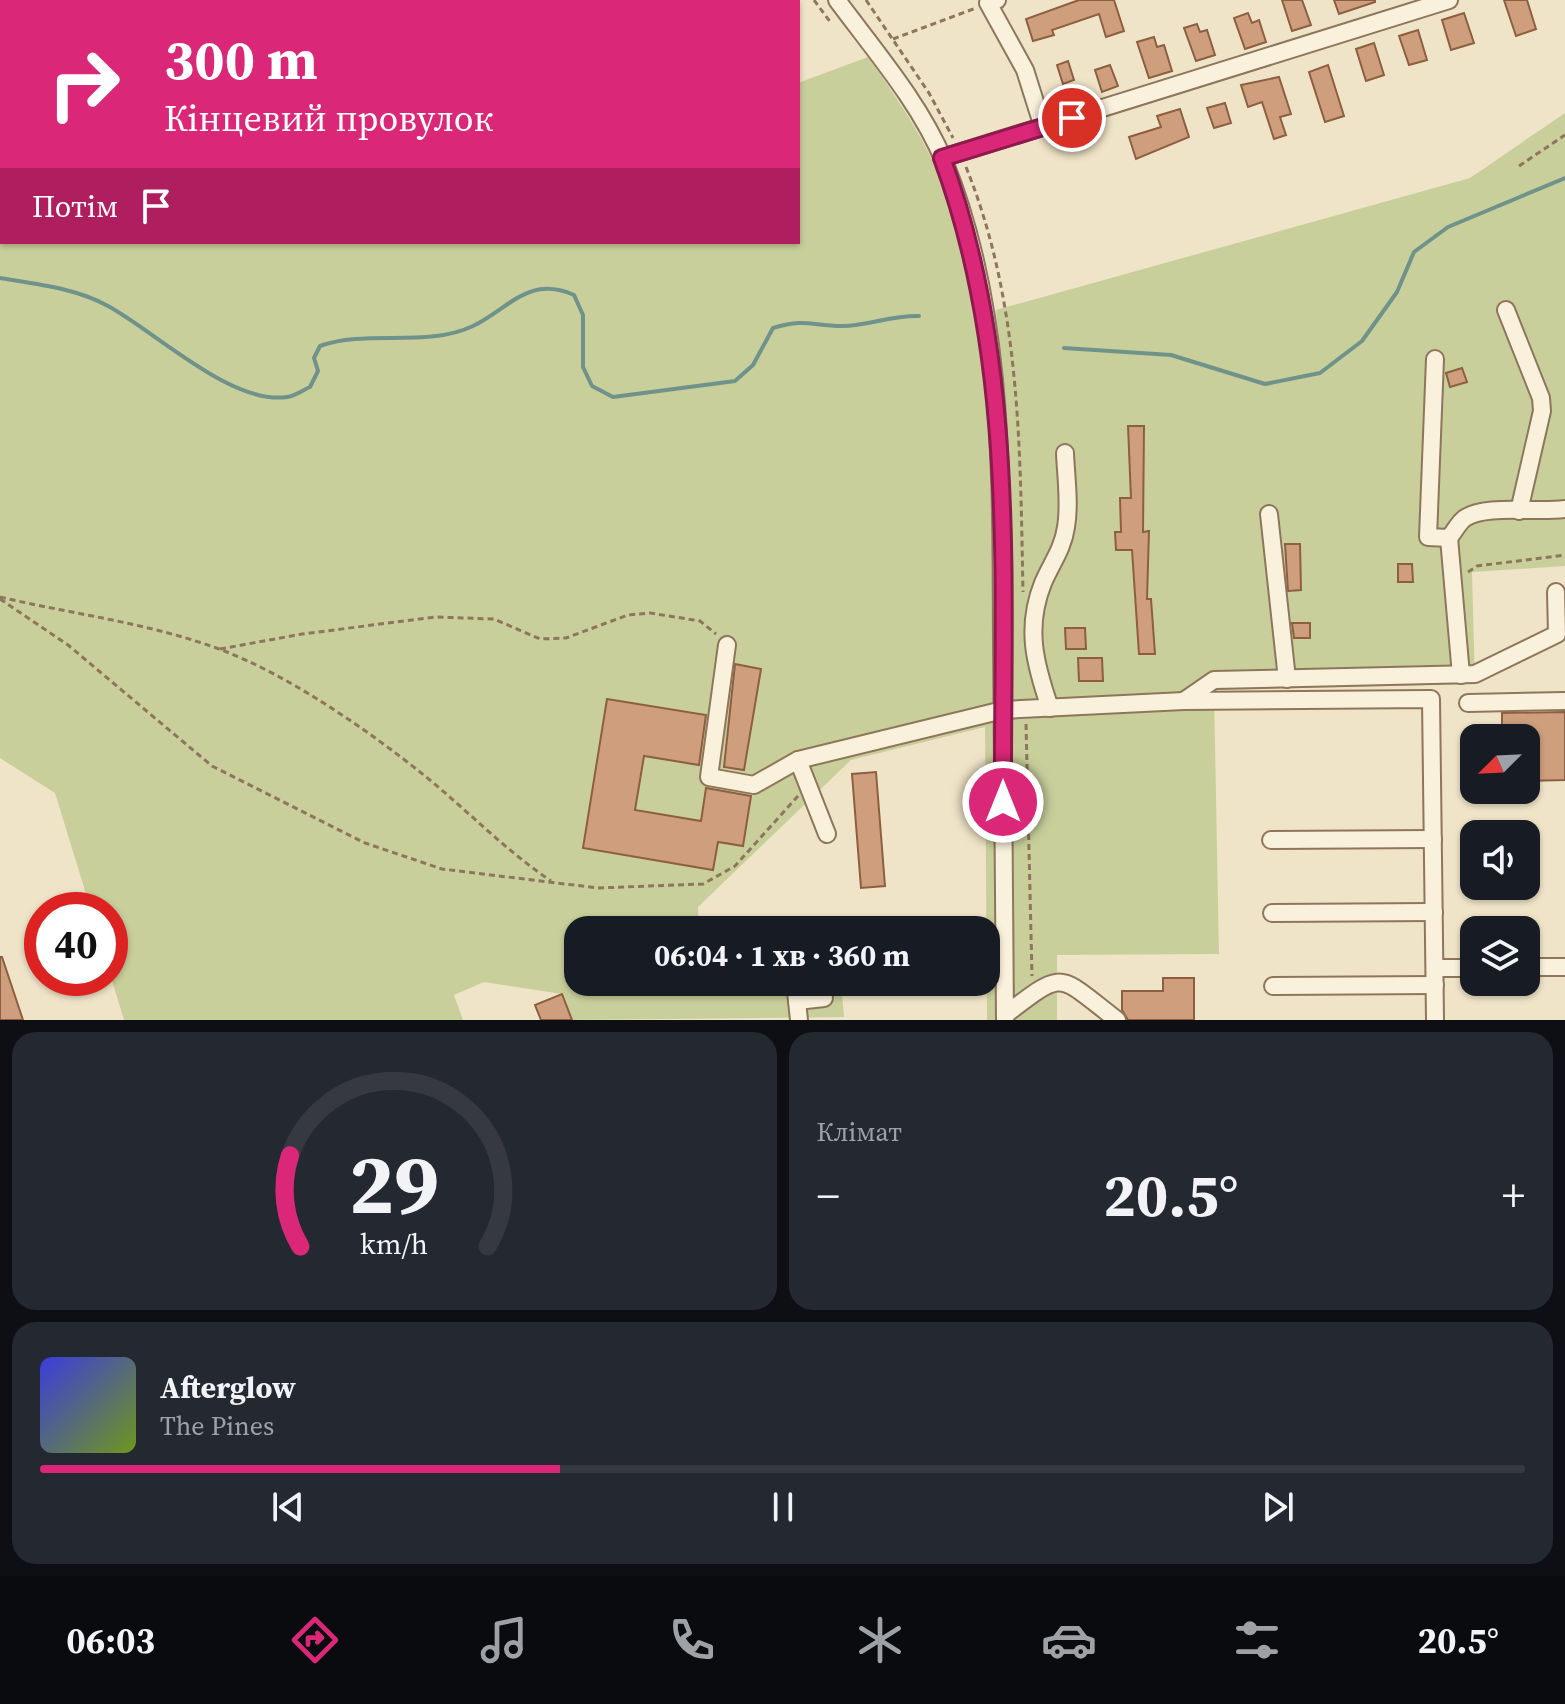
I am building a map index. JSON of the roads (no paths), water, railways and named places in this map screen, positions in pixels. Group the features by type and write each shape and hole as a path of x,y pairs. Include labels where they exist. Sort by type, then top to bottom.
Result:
{"street":[{"path":"837,0 913,108 942,158 957,198 983,302 996,403 1001,509 1005,1018"},
{"path":"942,158 1449,0"},
{"path":"992,2 1025,70 1043,127"},
{"path":"1506,310 1541,398 1542,411 1519,511"},
{"path":"1435,359 1428,537 1449,538"},
{"path":"1050,708 1033,659 1032,617 1044,582 1060,551 1067,525 1065,453"},
{"path":"1461,675 1449,538 1464,518 1487,510 1538,513 1565,509"},
{"path":"1269,514 1287,679"},
{"path":"1184,701 1214,680 1475,674 1557,634 1556,592"},
{"path":"727,645 709,777 754,785 798,760 1003,710 1184,701 1431,699 1435,1020"},
{"path":"1468,703 1565,701"},
{"path":"798,760 827,834"},
{"path":"1271,840 1433,839"},
{"path":"1272,913 1434,912"},
{"path":"1540,967 1565,967"},
{"path":"1273,986 1435,976 1460,971"},
{"path":"1005,1018 1048,981 1066,982 1117,1020"},
{"path":"796,996 799,1020"},
{"path":"797,1001 824,998"},
{"path":"1090,1000 1090,1020"}],"waterway":[{"path":"1064,348 1171,355 1265,384 1320,373 1362,341 1397,292 1414,252 1448,227 1565,178"},
{"path":"0,278 55,288 95,300 218,379 265,396 290,396 310,387 318,371 314,358 320,346 357,339 417,338 455,332 486,319 520,296 544,289 574,295 583,315 583,367 592,386 613,397 735,381 753,365 773,328 784,325 852,326 919,316"}]}
